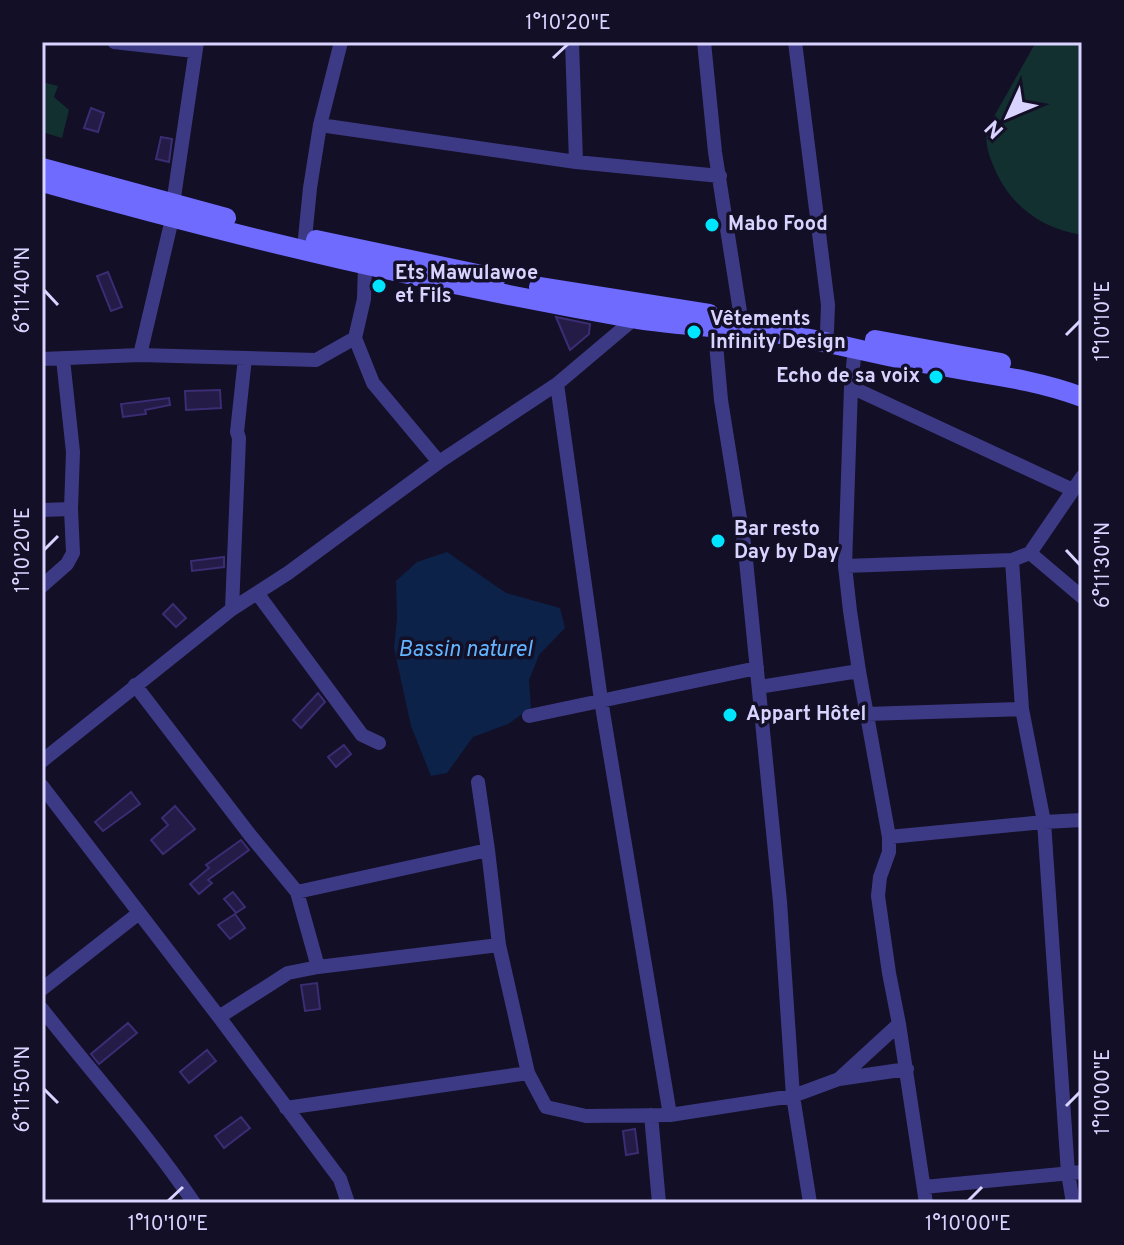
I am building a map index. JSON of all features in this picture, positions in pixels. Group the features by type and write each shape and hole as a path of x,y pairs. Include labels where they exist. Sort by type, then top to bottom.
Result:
{"main road":[{"path":"42,168 173,212 365,266 634,319 714,321 741,318 785,323 1059,374 1082,382"},
{"path":"42,182 173,212 855,347 909,361 1051,385 1082,397"}],"street":[{"path":"114,42 196,46 173,212 140,355"},
{"path":"305,238 320,125 341,42"},
{"path":"572,42 576,162"},
{"path":"704,42 715,152 741,318"},
{"path":"795,42 828,305 827,331"},
{"path":"320,125 576,162 720,176"},
{"path":"365,266 364,299 355,338 373,383 439,462"},
{"path":"42,761 232,609 288,573 439,462 557,384 634,319"},
{"path":"714,321 721,400 745,550 780,902 793,1096 810,1203"},
{"path":"42,359 140,355 316,360 355,338"},
{"path":"855,347 845,566 859,671 889,837 889,852 880,877 878,896 926,1203"},
{"path":"232,609 237,432 245,358"},
{"path":"42,586 56,576 73,553 73,452 63,359"},
{"path":"557,384 601,700 670,1115"},
{"path":"845,566 1012,560 1030,553 1077,483 851,387"},
{"path":"42,510 71,509"},
{"path":"1030,553 1082,597"},
{"path":"1012,560 1022,709 1044,822 1075,1172 1073,1203"},
{"path":"257,593 362,735 379,743"},
{"path":"529,716 757,668"},
{"path":"759,687 859,671"},
{"path":"135,685 297,892 318,967"},
{"path":"866,714 1022,709"},
{"path":"478,782 499,945 528,1073 546,1107 586,1116 670,1115 793,1096 839,1079 907,1069"},
{"path":"42,786 340,1179 348,1203"},
{"path":"889,837 1082,820"},
{"path":"297,892 488,850"},
{"path":"42,989 139,913"},
{"path":"219,1017 288,973 499,945"},
{"path":"42,1009 128,1113 194,1203"},
{"path":"839,1079 899,1024"},
{"path":"286,1108 528,1073"},
{"path":"651,1115 659,1203"},
{"path":"924,1187 1075,1172"}],"green space":[{"path":"1036,42 1082,42 1082,235 1053,227 1017,203 1000,179 988,152 987,129"},
{"path":"42,82 58,86 54,97 69,110 62,138 42,132"}],"water":[{"name":"Bassin naturel","path":"447,552 506,593 560,608 565,628 539,655 529,680 531,708 508,724 473,737 447,773 431,776 411,726 394,648 396,581 417,562"}],"building":[{"path":"91,108 104,113 98,132 84,128"},
{"path":"161,137 172,139 169,162 156,159"},
{"path":"108,272 122,307 111,311 97,276"},
{"path":"556,317 590,324 589,334 570,350"},
{"path":"220,390 221,408 186,410 185,391"},
{"path":"169,398 170,405 145,410 146,414 123,417 121,404"},
{"path":"224,557 224,567 192,571 191,561"},
{"path":"173,604 186,618 176,627 163,614"},
{"path":"318,693 325,702 301,728 293,720"},
{"path":"344,745 351,754 336,767 328,757"},
{"path":"131,792 140,804 103,831 95,822"},
{"path":"175,806 195,829 163,854 151,840 168,825 162,818"},
{"path":"241,840 249,850 208,880 212,883 199,894 190,884 209,868 206,865"},
{"path":"233,892 245,907 236,913 224,899"},
{"path":"235,914 245,928 230,939 218,925"},
{"path":"317,983 320,1009 305,1011 301,985"},
{"path":"128,1023 137,1033 99,1064 91,1054"},
{"path":"207,1050 216,1061 189,1083 180,1072"},
{"path":"241,1117 250,1128 224,1148 215,1136"},
{"path":"635,1129 638,1153 626,1155 623,1131"}],"place":[{"name":"Mabo Food","path":"712,225"},
{"name":"Ets Mawulawoe et Fils","path":"379,286"},
{"name":"Vêtements Infinity Design","path":"694,332"},
{"name":"Echo de sa voix","path":"936,377"},
{"name":"Bar resto Day by Day","path":"718,541"},
{"name":"Appart Hôtel","path":"730,715"}]}
